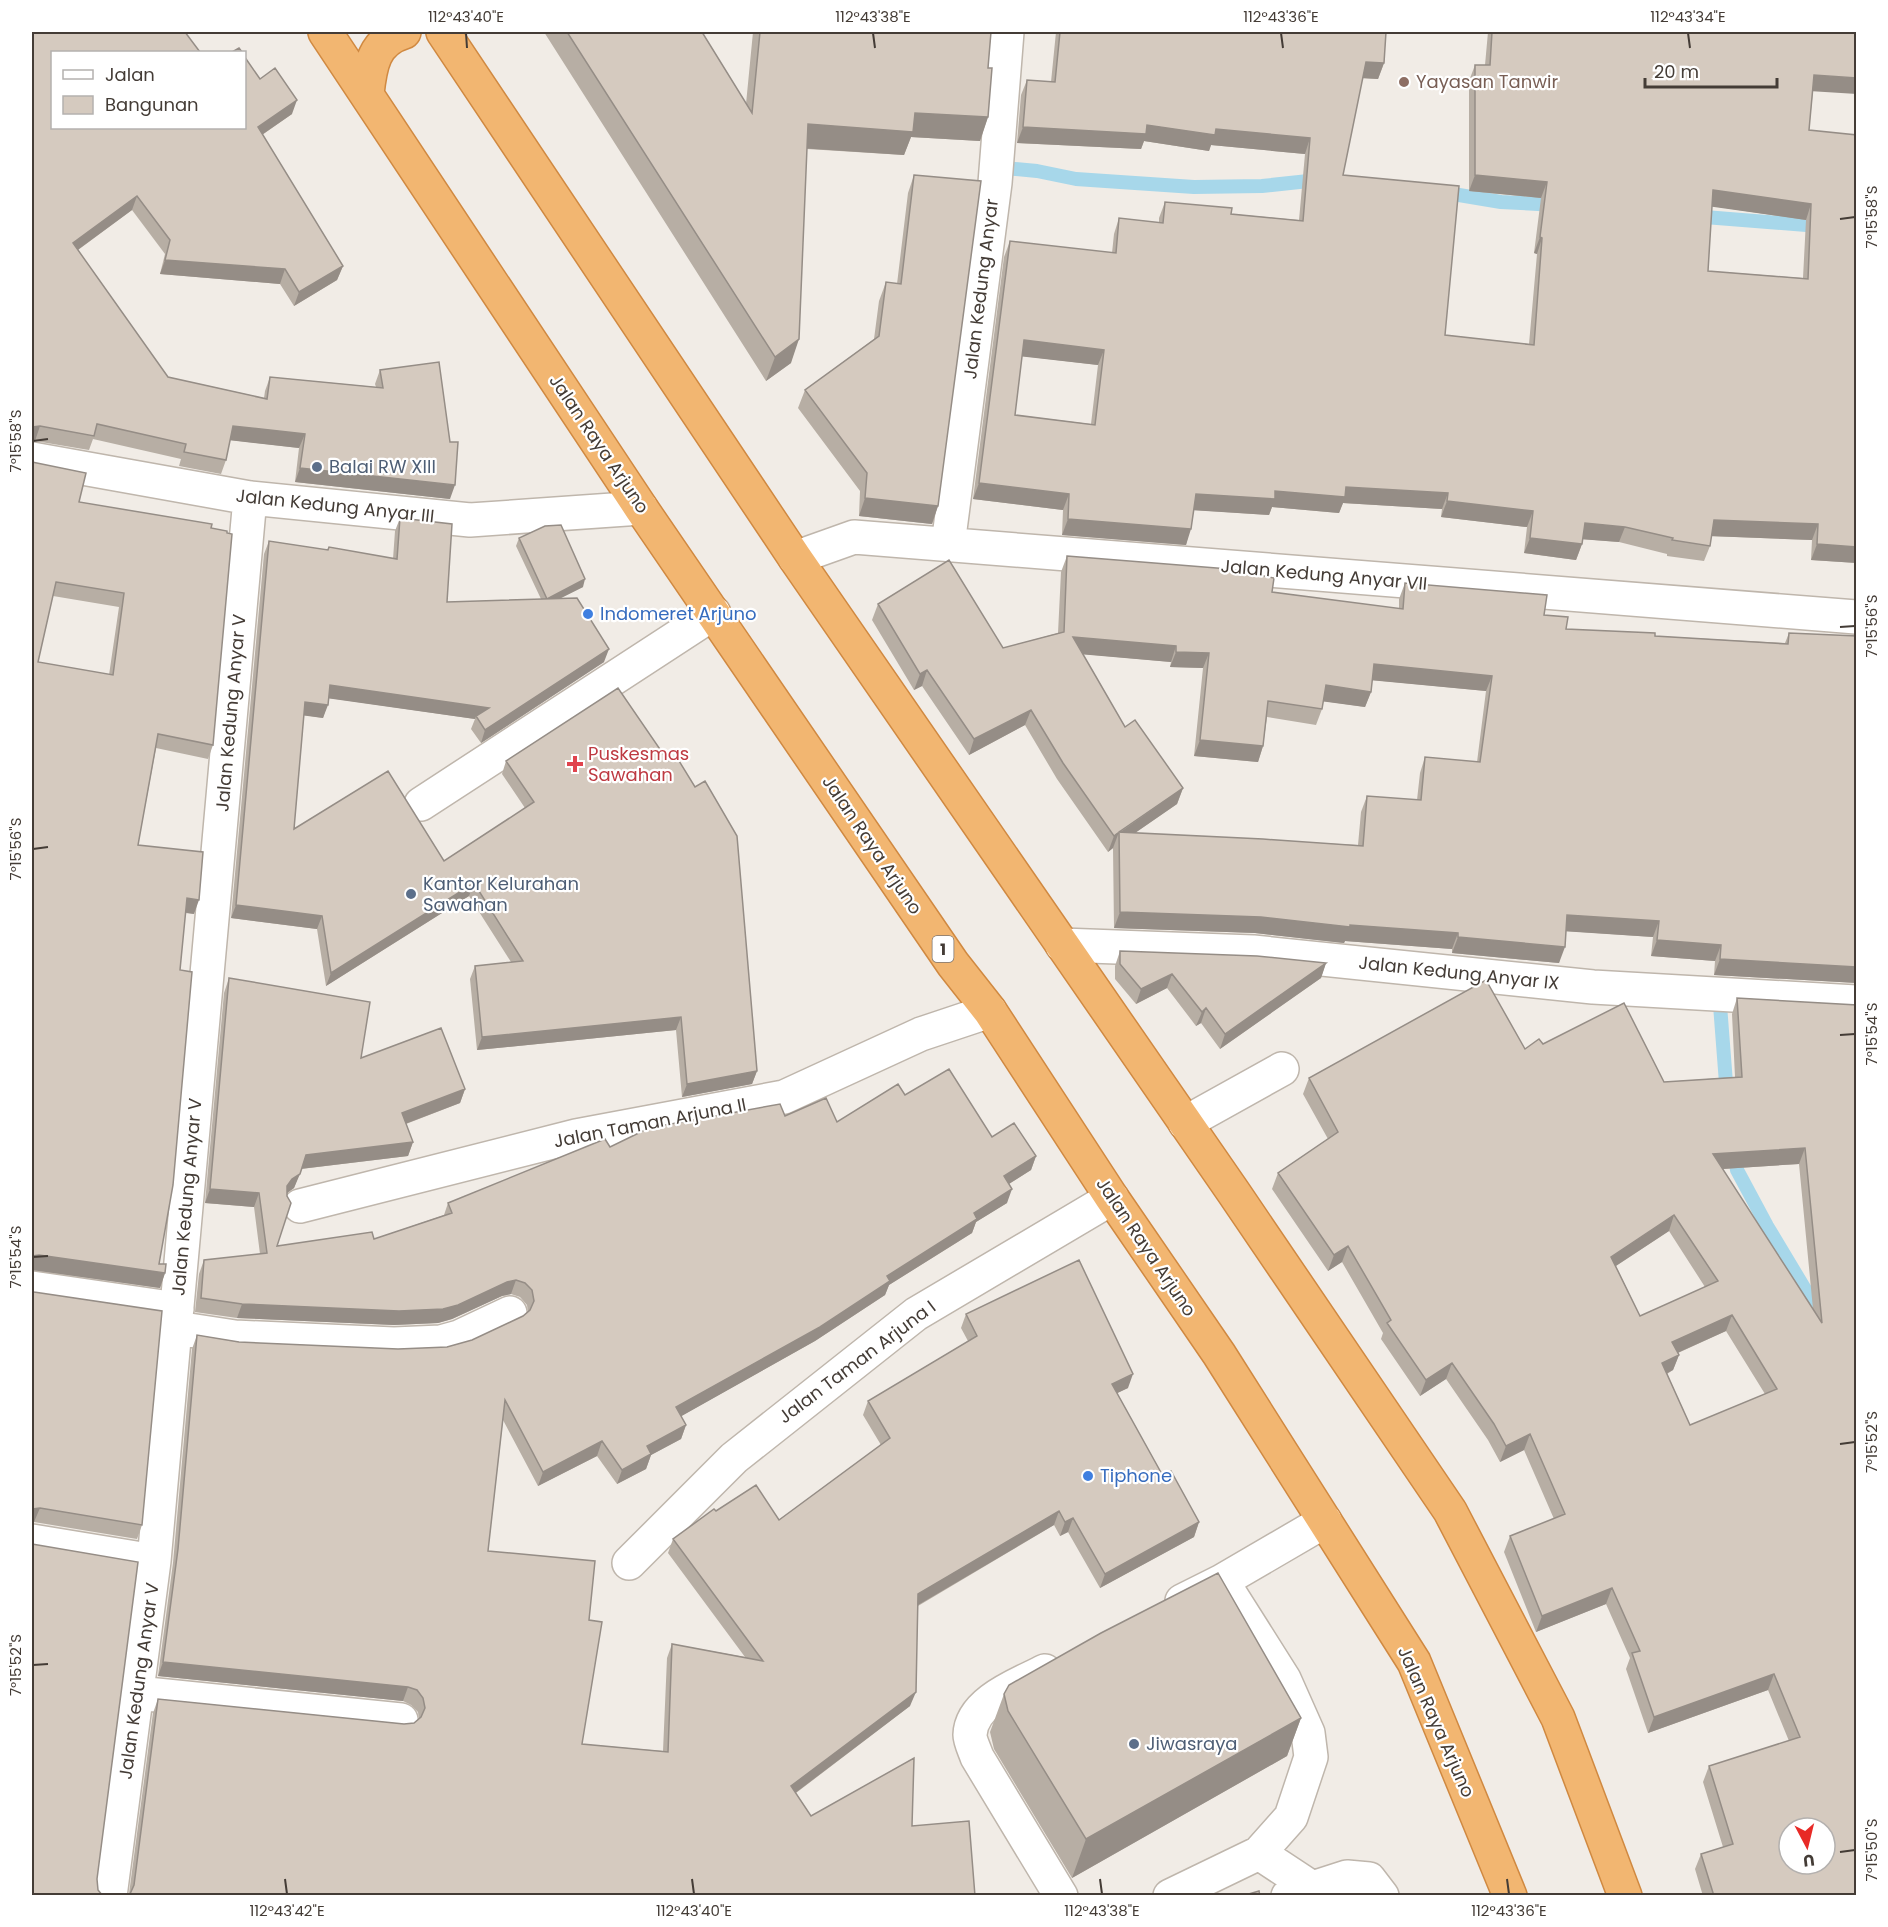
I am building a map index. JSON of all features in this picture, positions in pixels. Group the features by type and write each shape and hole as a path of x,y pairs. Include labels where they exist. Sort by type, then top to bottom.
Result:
{"highway":[{"name":"Jalan Raya Arjuno","path":"325,32 641,508 953,964 990,1011 1112,1198 1219,1354 1414,1662 1510,1896"},
{"path":"367,94 369,73 380,45 391,36 404,32"},
{"path":"415,32 446,36 795,558 1185,1122 1450,1511 1558,1718 1624,1896"}],"street":[{"name":"Jalan Kedung Anyar","path":"948,545 995,183 1007,32"},
{"name":"Jalan Kedung Anyar III","path":"32,459 250,498 470,520 641,508"},
{"name":"Jalan Kedung Anyar V","path":"110,1896 154,1561 250,498"},
{"name":"Jalan Kedung Anyar VII","path":"795,558 854,537 1857,617"},
{"path":"421,804 714,613"},
{"name":"Jalan Kedung Anyar IX","path":"1062,945 1253,952 1593,987 1857,1002"},
{"name":"Jalan Taman Arjuna II","path":"300,1206 576,1136 784,1097 921,1034 990,1011"},
{"path":"1185,1122 1282,1069"},
{"name":"Jalan Taman Arjuna I","path":"629,1563 734,1458 916,1314 1112,1198"},
{"path":"32,1288 176,1318 258,1338 394,1344 441,1342 459,1337 510,1313"},
{"path":"1159,1613 1222,1581 1324,1521"},
{"path":"32,1541 154,1561"},
{"path":"1170,1896 1259,1853 1291,1817 1311,1757 1308,1733 1284,1679 1222,1581"},
{"path":"1061,1896 977,1757 969,1736 975,1718 991,1699 1075,1656"},
{"path":"137,1694 401,1720"},
{"path":"1259,1853 1300,1892 1347,1877 1368,1880 1382,1896"}],"building":[{"path":"32,32 185,32 199,51 51,51 51,129 246,129 246,59 260,79 275,68 297,100 258,127 343,266 299,292 285,269 165,260 170,240 137,196 73,243 168,377 267,399 270,377 383,388 380,370 439,362 450,442 458,442 455,485 300,468 305,434 233,426 226,460 184,452 186,444 97,424 94,436 40,426 32,427"},
{"path":"567,32 702,32 752,113 760,32 991,32 988,68 992,68 988,117 915,113 913,132 808,124 799,339 775,357"},
{"path":"1060,32 1386,32 1384,63 1366,62 1343,175 1459,186 1445,335 1534,345 1542,238 1540,237 1547,182 1475,175 1475,65 1490,65 1492,32 1857,32 1857,78 1814,75 1809,130 1857,135 1857,547 1817,544 1818,524 1714,520 1710,546 1672,540 1673,538 1625,527 1585,523 1582,544 1530,538 1533,511 1447,501 1448,493 1346,487 1345,497 1275,491 1275,499 1196,494 1191,529 1068,519 1069,494 979,483 1010,241 1116,253 1119,218 1163,223 1165,202 1232,208 1231,214 1303,221 1310,138 1216,129 1215,135 1147,125 1146,134 1023,127 1027,80 1055,82","holes":["1713,190 1811,204 1808,279 1708,271","1024,340 1104,350 1095,425 1015,415"]},
{"path":"914,175 981,181 938,506 865,498 867,473 805,390 879,336 886,282 901,284"},
{"path":"32,462 86,473 79,502 212,524 211,528 232,534 213,745 158,734 138,845 203,852 199,900 187,898 180,970 192,972 173,1185 159,1264 166,1264 165,1273 39,1255 32,1256","holes":["56,582 124,593 113,675 38,662"]},
{"path":"400,518 452,524 447,602 577,598 609,649 485,730 476,716 489,708 330,685 328,705 305,702 294,829 388,771 444,861 534,802 506,761 618,688 668,761 676,756 695,787 705,781 737,836 757,1071 687,1084 681,1017 482,1037 475,966 523,961 474,883 331,973 322,916 236,905 269,541 328,550 329,547 397,559"},
{"path":"561,525 585,579 547,599 519,538 545,526"},
{"path":"1067,556 1229,569 1274,578 1272,592 1403,609 1405,583 1547,595 1544,615 1568,617 1566,629 1655,633 1655,636 1788,644 1789,633 1857,636 1857,967 1720,959 1721,945 1657,940 1659,921 1567,915 1565,947 1458,937 1458,933 1350,925 1350,927 1261,917 1120,912 1119,832 1114,836 1063,763 1031,710 974,739 927,670 920,674 878,604 949,560 1003,648 1064,632","holes":["1073,637 1176,646 1176,652 1209,653 1200,740 1263,746 1268,701 1322,709 1326,685 1371,692 1374,664 1492,676 1480,762 1425,757 1421,800 1367,796 1363,846 1119,832 1183,788 1135,720 1125,727"]},
{"path":"1120,951 1257,956 1326,963 1225,1034 1206,1008 1202,1012 1172,974 1141,989 1120,964"},
{"path":"229,978 370,1002 361,1058 441,1028 465,1089 402,1113 413,1142 306,1155 300,1174 287,1186 287,1196 291,1203 277,1246 372,1232 374,1239 452,1213 448,1203 605,1139 610,1147 649,1128 780,1104 785,1116 826,1098 837,1122 898,1084 905,1095 949,1069 992,1137 1014,1123 1036,1156 1004,1176 1012,1189 974,1213 977,1219 887,1276 890,1281 820,1327 676,1407 686,1425 647,1446 651,1454 622,1470 602,1441 543,1472 505,1400 488,1551 595,1561 589,1620 602,1622 582,1744 668,1752 672,1644 763,1661 673,1539 714,1509 716,1511 756,1485 779,1520 890,1438 868,1401 977,1336 966,1314 1079,1260 1133,1374 1112,1384 1163,1476 1171,1471 1199,1522 1105,1574 1073,1518 1065,1522 1059,1511 918,1594 916,1692 791,1786 811,1816 914,1758 912,1826 969,1821 975,1896 127,1896 134,1885 158,1699 404,1724 414,1723 421,1717 425,1708 423,1698 417,1690 408,1687 163,1662 178,1549 197,1335 239,1342 398,1349 447,1347 472,1340 523,1316 530,1310 534,1301 532,1290 525,1283 516,1280 458,1305 443,1309 399,1311 242,1304 201,1298 204,1260 267,1253 259,1193 210,1189"},
{"path":"1486,980 1525,1049 1539,1039 1543,1044 1624,1003 1664,1082 1742,1077 1737,998 1857,1005 1857,1896 1714,1896 1701,1854 1733,1844 1709,1766 1800,1737 1774,1674 1654,1717 1632,1653 1640,1651 1612,1588 1542,1616 1510,1536 1565,1514 1530,1434 1506,1446 1494,1424 1452,1363 1426,1380 1387,1323 1391,1320 1348,1246 1334,1255 1278,1173 1338,1132 1309,1078","holes":["1805,1148 1822,1323 1713,1154","1674,1215 1718,1281 1640,1316 1611,1257","1732,1315 1777,1389 1690,1425 1662,1363 1679,1355 1672,1342"]},
{"path":"32,1291 162,1311 142,1525 40,1508 32,1509"},
{"path":"32,1544 138,1562 97,1879 98,1890 103,1896 32,1896"},
{"name":"Jiwasraya","path":"1218,1573 1301,1718 1086,1839 1008,1711 1004,1694 1009,1685 1101,1633"},
{"path":"1259,1891 1260,1896 1242,1896"}],"waterway":[{"path":"994,167 1037,171 1076,179 1194,187 1262,186 1318,180"},
{"path":"1441,192 1501,202 1556,205"},
{"path":"1692,216 1856,229"},
{"path":"1727,1096 1720,1005 1732,1005"},
{"path":"1734,1151 1737,1170 1767,1226 1821,1316"}],"place":[{"name":"Yayasan Tanwir","path":"1404,82"},
{"name":"Balai RW XIII","path":"317,467"},
{"name":"Indomeret Arjuno","path":"588,614"},
{"name":"Puskesmas Sawahan","path":"575,764"},
{"name":"Kantor Kelurahan Sawahan","path":"411,894"},
{"name":"Tiphone","path":"1088,1476"},
{"name":"Jiwasraya","path":"1134,1744"}]}
